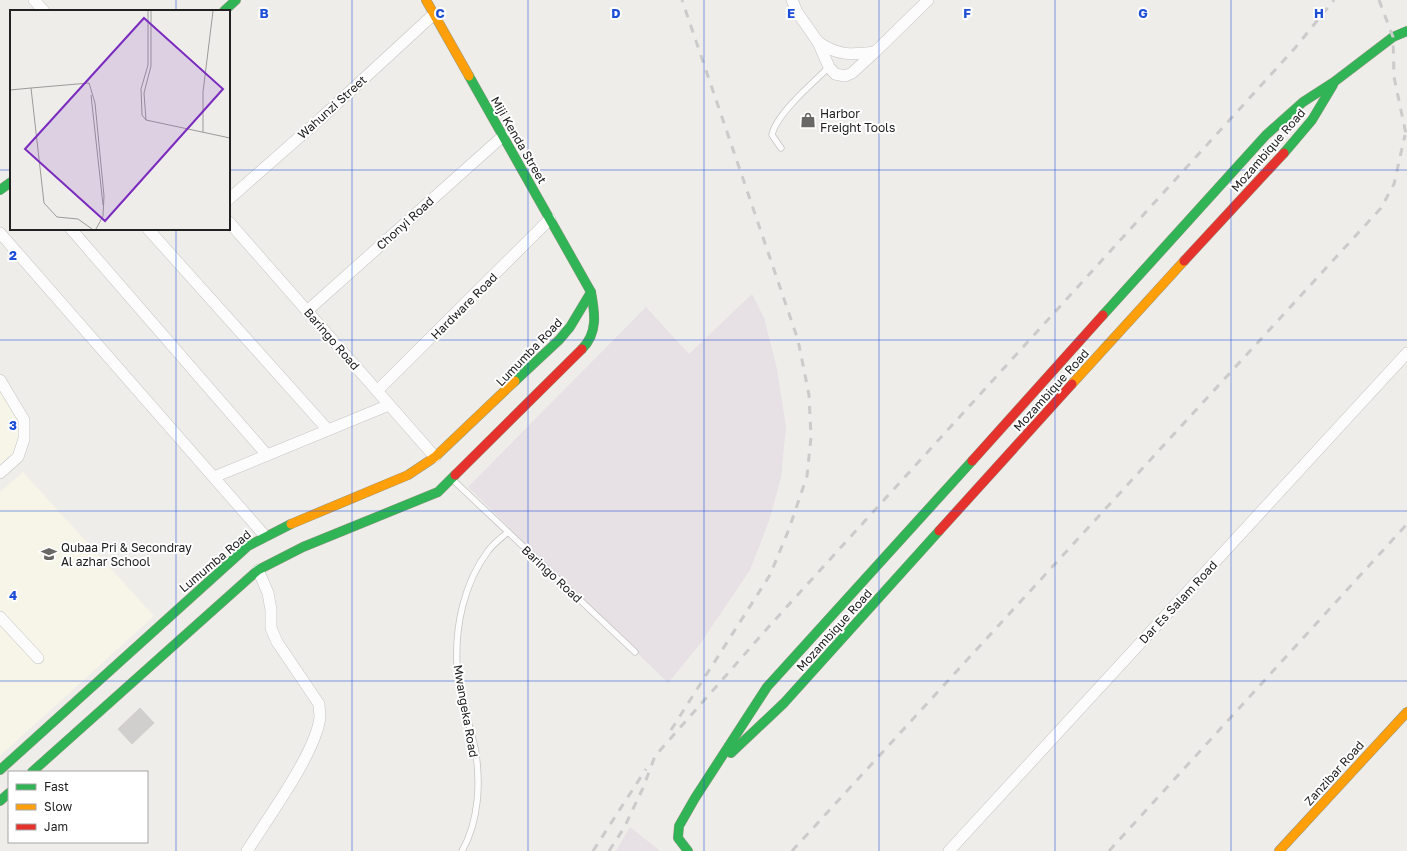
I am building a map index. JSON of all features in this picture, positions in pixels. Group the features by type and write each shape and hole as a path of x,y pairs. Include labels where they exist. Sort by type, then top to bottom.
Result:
{"main road":[{"path":"225,10 236,0"},
{"name":"Miji Kenda Street","path":"426,0 591,292"},
{"path":"1334,82 1369,55 1407,31"},
{"name":"Mozambique Road","path":"711,772 784,703 1139,310 1298,138 1312,120 1334,82"},
{"name":"Mozambique Road","path":"688,851 678,838 679,826 711,772 767,687 1266,135 1303,102 1334,82"},
{"path":"0,190 10,183"},
{"name":"Lumumba Road","path":"0,770 214,575 248,546 283,527 408,475 435,457 533,382 588,343 595,331 595,312 591,292"},
{"name":"Lumumba Road","path":"33,771 258,570 303,547 438,492 533,382 570,327 591,292"},
{"name":"Zanzibar Road","path":"1279,851 1407,712"},
{"path":"0,801 8,794"}],"street":[{"path":"34,0 43,10"},
{"path":"792,0 797,12 818,42 829,68 835,74 845,76 852,73 875,52 928,0"},
{"name":"Wahunzi Street","path":"230,198 320,119 434,14"},
{"path":"818,42 845,54 853,55 875,52"},
{"name":"Chonyi Road","path":"307,311 503,136"},
{"name":"Hardware Road","path":"377,391 550,219"},
{"name":"Baringo Road","path":"230,223 435,457"},
{"path":"72,230 267,455"},
{"path":"149,230 328,430"},
{"path":"0,233 265,536"},
{"name":"Dar Es Salam Road","path":"949,851 1407,353"},
{"path":"0,380 24,420 24,438 18,457 0,472"},
{"path":"214,477 390,405"},
{"path":"247,851 296,774 313,740 320,716 319,704 287,659 271,628 271,610 268,593 258,570"},
{"path":"0,618 38,658"}],"lane":[{"path":"781,148 772,135 774,127 798,96 829,68"},
{"name":"Baringo Road","path":"451,478 634,652"},
{"name":"Mwangeka Road","path":"462,851 469,839 476,814 478,784 475,749 456,666 458,630 463,600 474,575 488,550 508,532"}],"shaded area":[{"path":"752,294 764,318 777,369 786,427 781,478 769,521 750,570 700,644 668,683 468,487 646,307 689,354"},
{"path":"0,378 28,440 0,465"},
{"name":"Qubaa Pri & Secondray Al azhar School","path":"23,472 154,616 0,756 0,492"},
{"path":"630,827 660,851 616,851"}],"building":[{"path":"140,708 154,723 132,744 118,729"}],"railway":[{"path":"671,730 770,575 789,529 807,476 811,437 809,395 798,340 682,0"},
{"path":"609,851 624,828 643,788 655,756 773,622 1295,48 1334,0"},
{"path":"1379,0 1393,37 1394,77 1407,139"},
{"path":"792,851 1381,208 1394,184 1405,135"},
{"path":"1109,851 1407,524"},
{"path":"593,851 646,769"}],"traffic: fast":[{"path":"225,10 236,0"},
{"path":"1103,315 1266,135 1303,102 1334,82 1393,37 1407,31"},
{"path":"469,76 591,292 594,308 593,329 591,336 582,349"},
{"path":"1284,153 1312,120 1333,85"},
{"path":"0,190 10,183"},
{"path":"515,381 559,340 570,327 591,292"},
{"path":"688,851 678,838 679,826 695,798 767,687 972,461"},
{"path":"33,771 258,570 303,547 438,492 455,475"},
{"path":"0,770 248,546 291,524"},
{"path":"731,753 784,703 939,531"},
{"path":"0,801 8,794"}],"traffic: slow":[{"path":"426,0 469,76"},
{"path":"1072,384 1184,261"},
{"path":"291,524 408,475 435,457 515,381"},
{"path":"1279,851 1407,712"}],"traffic: jam":[{"path":"1184,261 1284,153"},
{"path":"972,461 1103,315"},
{"path":"455,475 582,349"},
{"path":"939,531 1072,384"}],"place":[{"name":"Harbor Freight Tools","path":"808,120"},
{"name":"Qubaa Pri & Secondray Al azhar School","path":"49,554"}]}
